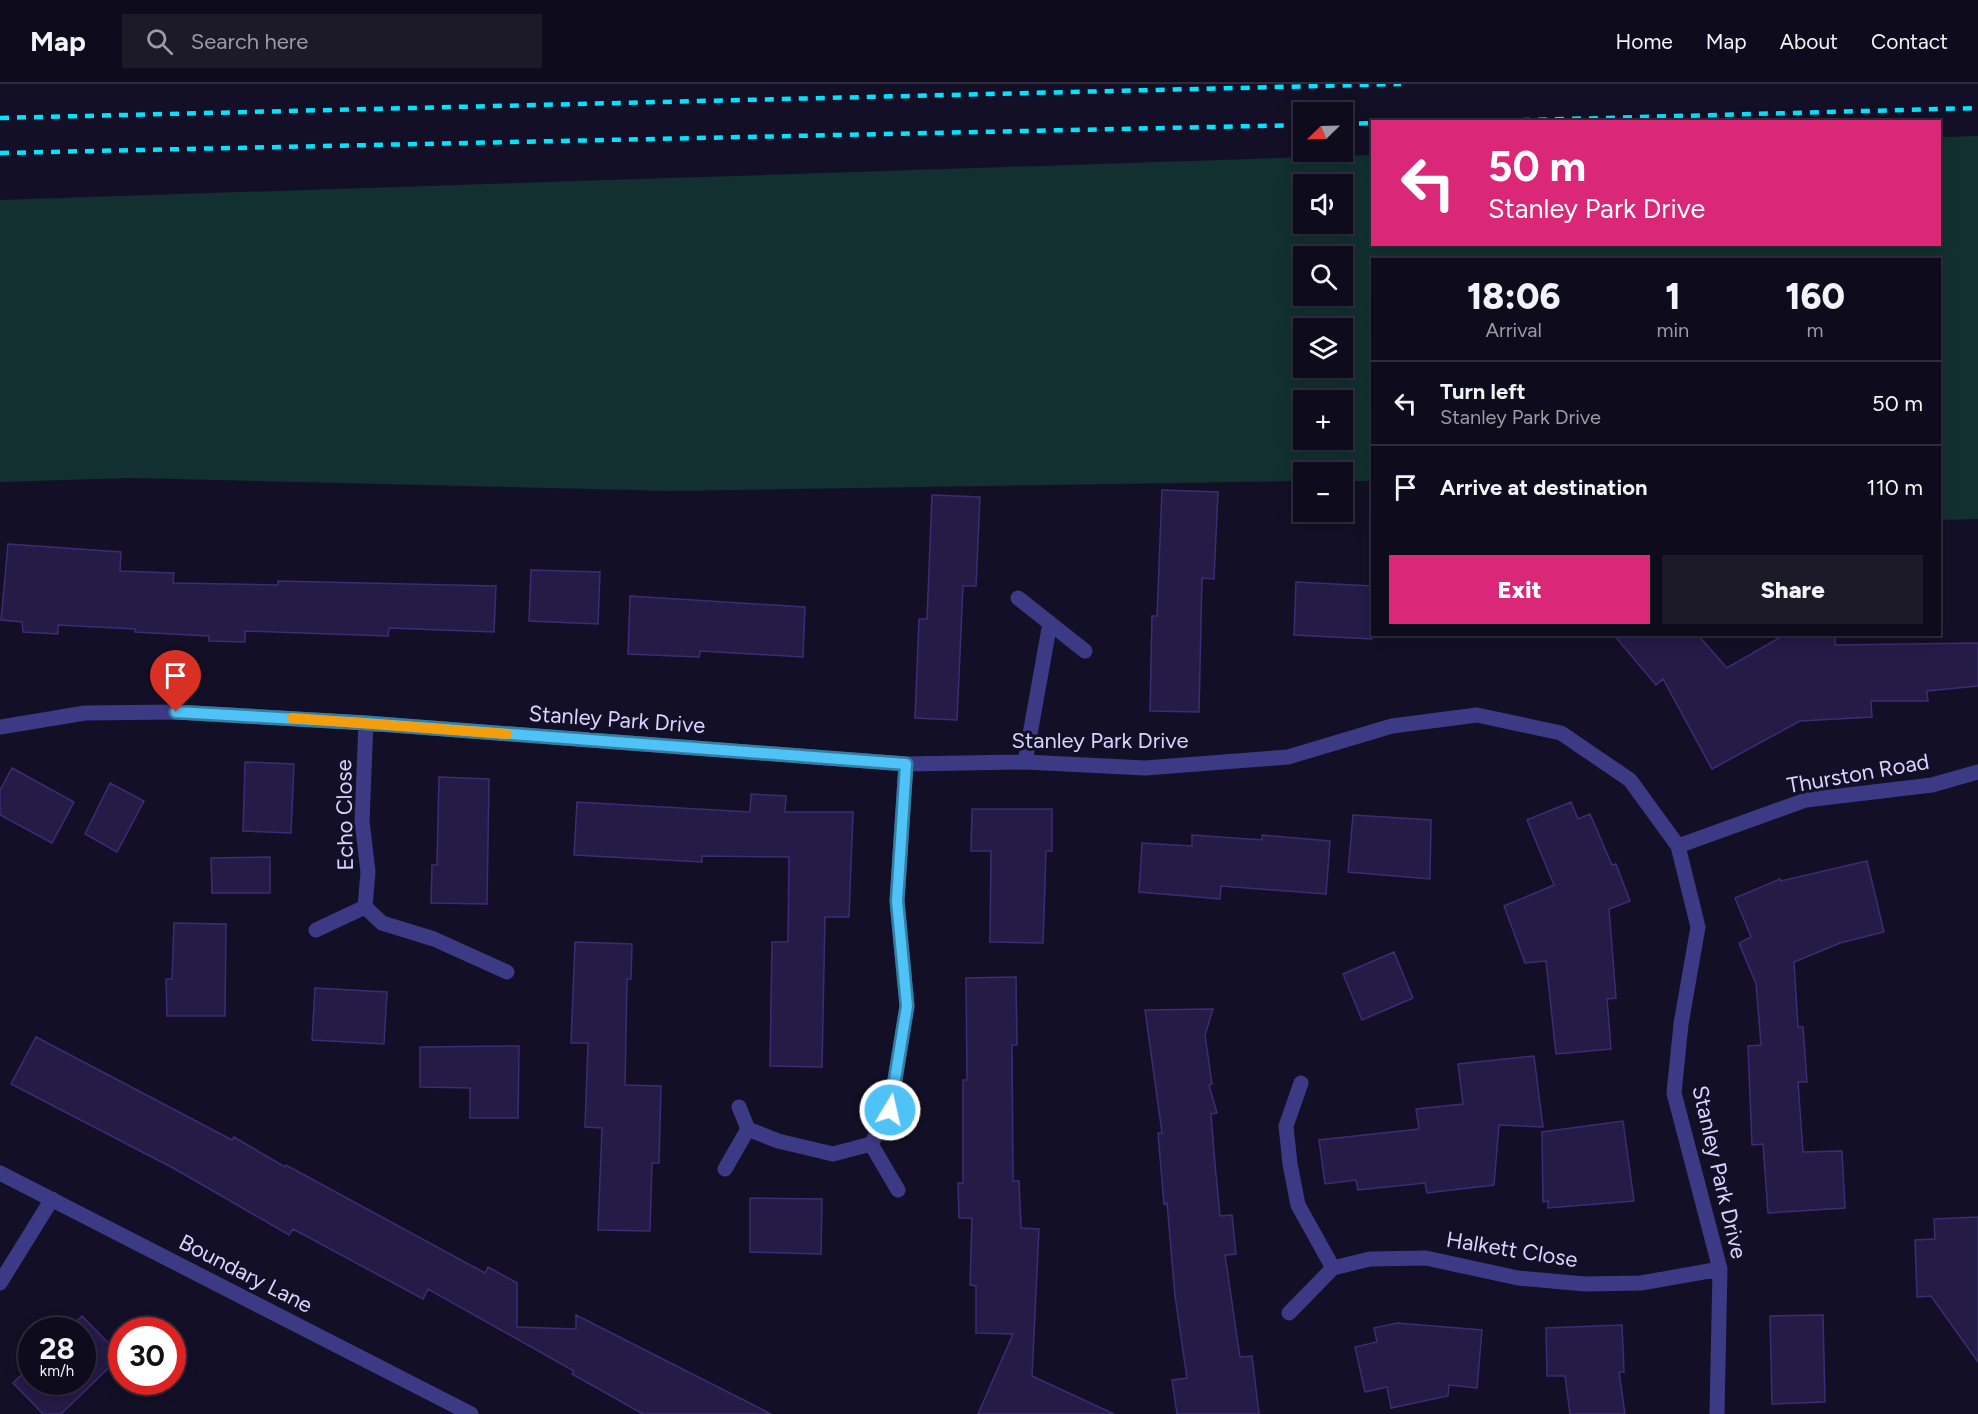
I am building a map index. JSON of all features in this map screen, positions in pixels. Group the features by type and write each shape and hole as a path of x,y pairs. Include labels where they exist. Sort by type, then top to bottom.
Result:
{"street":[{"path":"1018,598 1085,651"},
{"path":"1025,762 1050,623"},
{"name":"Stanley Park Drive","path":"0,727 85,713 176,712 366,723 906,764 1025,762 1145,768 1288,756 1392,726 1477,715 1561,734 1630,780 1678,846 1698,927 1681,1024 1674,1093 1720,1269 1717,1414"},
{"name":"Echo Close","path":"365,907 369,872 362,821 366,723"},
{"path":"739,1107 748,1130 778,1141 833,1154 871,1144 890,1110 907,1006 897,901 906,764"},
{"name":"Thurston Road","path":"1678,846 1806,800 1932,785 1978,772"},
{"path":"316,930 365,907 382,923 434,939 507,972"},
{"path":"1289,1313 1334,1268 1298,1205 1290,1164 1286,1126 1301,1083"},
{"path":"725,1169 748,1130"},
{"path":"871,1144 898,1190"},
{"name":"Boundary Lane","path":"0,1173 471,1414"},
{"path":"0,1283 52,1199"},
{"name":"Halkett Close","path":"1334,1268 1370,1259 1426,1258 1518,1278 1584,1284 1641,1283 1720,1269"}],"green space":[{"path":"1978,136 1978,519 1941,520 1941,258 1371,258 1371,481 1353,481 1353,462 1293,462 1293,481 671,491 134,478 0,482 0,200 1293,158 1293,162 1353,162 1353,156 1371,155 1371,246 1941,246 1941,137"}],"building":[{"path":"1162,490 1218,492 1214,579 1202,578 1199,712 1150,711 1152,616 1157,616"},
{"path":"932,495 980,497 976,586 963,586 957,720 915,718 919,619 927,619"},
{"path":"8,544 121,552 120,571 174,573 173,583 278,585 278,581 496,586 494,632 389,628 388,636 245,631 245,642 209,641 209,636 135,632 135,629 58,625 58,634 23,632 22,622 1,620"},
{"path":"531,570 600,572 598,624 529,621"},
{"path":"1296,582 1371,586 1372,639 1294,635"},
{"path":"630,596 805,607 803,657 700,651 699,657 628,654"},
{"path":"1615,636 1699,636 1727,668 1783,636 1835,636 1835,645 1978,643 1978,686 1927,691 1928,701 1871,701 1872,717 1800,721 1712,769 1663,679 1656,685"},
{"path":"245,762 294,764 291,833 243,831"},
{"path":"12,768 74,802 52,843 0,815 0,790"},
{"path":"439,777 489,779 487,904 431,903 432,865 437,865"},
{"path":"110,783 144,801 117,852 85,834"},
{"path":"751,794 786,796 785,812 853,812 849,917 825,917 822,1067 770,1066 772,942 788,942 789,857 702,856 702,862 574,855 577,802 750,812"},
{"path":"1571,802 1578,819 1590,814 1612,865 1616,864 1630,901 1609,909 1616,998 1607,999 1611,1049 1556,1054 1546,961 1525,963 1504,906 1554,885 1527,820"},
{"path":"972,809 1052,809 1052,851 1046,851 1043,943 990,942 991,851 971,851"},
{"path":"1353,815 1431,820 1430,879 1348,872"},
{"path":"1192,835 1262,840 1262,835 1330,841 1326,894 1221,886 1220,899 1139,892 1142,843 1192,846"},
{"path":"270,857 270,893 212,893 211,858"},
{"path":"1867,861 1884,932 1840,943 1794,962 1798,1027 1803,1027 1807,1082 1798,1082 1803,1152 1842,1151 1845,1208 1768,1213 1763,1144 1752,1145 1748,1046 1761,1045 1756,984 1739,943 1751,937 1735,898 1780,879 1781,881"},
{"path":"174,923 226,924 225,1016 167,1016 166,979 172,979"},
{"path":"575,942 632,944 631,979 627,979 625,1085 661,1086 659,1163 652,1163 650,1231 598,1230 602,1128 585,1127 588,1043 571,1043"},
{"path":"1394,952 1413,998 1362,1020 1343,974"},
{"path":"1016,977 1017,1045 1012,1045 1013,1181 1019,1181 1021,1228 1039,1229 1032,1376 1114,1414 978,1414 1013,1334 976,1333 976,1286 970,1285 972,1218 959,1218 958,1183 963,1183 963,1080 967,1080 966,978"},
{"path":"315,988 387,992 384,1044 312,1040"},
{"path":"1213,1009 1205,1035 1212,1084 1209,1085 1217,1113 1211,1114 1220,1216 1232,1215 1236,1254 1225,1255 1240,1357 1252,1356 1259,1414 1177,1414 1172,1380 1187,1378 1175,1296 1167,1203 1164,1204 1158,1133 1162,1133 1145,1010"},
{"path":"36,1037 232,1140 234,1137 285,1167 286,1165 485,1273 488,1267 517,1283 517,1327 576,1329 576,1315 771,1414 643,1414 572,1374 574,1371 428,1289 423,1299 293,1229 289,1235 175,1169 11,1084"},
{"path":"519,1046 518,1118 470,1118 470,1088 420,1087 420,1047"},
{"path":"1534,1056 1543,1127 1499,1125 1494,1185 1427,1193 1425,1183 1358,1190 1356,1180 1325,1184 1319,1140 1419,1129 1416,1109 1463,1104 1458,1064"},
{"path":"1623,1121 1634,1201 1548,1208 1548,1201 1543,1202 1542,1132"},
{"path":"750,1198 822,1199 821,1254 750,1252"},
{"path":"1978,1217 1978,1362 1931,1296 1917,1297 1915,1240 1935,1239 1934,1219"},
{"path":"1823,1315 1825,1402 1772,1404 1770,1316"},
{"path":"1397,1323 1482,1330 1477,1388 1449,1385 1448,1396 1391,1408 1387,1387 1365,1392 1355,1347 1377,1342 1374,1328"},
{"path":"1622,1325 1624,1372 1619,1372 1625,1414 1570,1414 1565,1376 1547,1376 1546,1328"},
{"path":"96,1330 108,1343 108,1369 96,1380"},
{"path":"18,1378 18,1388 13,1383"},
{"path":"25,1395 81,1395 61,1414 43,1414"}],"railway":[{"path":"0,118 1401,84"},
{"path":"1528,120 1978,108"},
{"path":"1353,124 1371,123"},
{"path":"0,153 1293,125"}],"slow traffic":[{"path":"292,718 507,734"}],"route":[{"path":"176,712 366,723 906,764 897,901 907,1006 890,1110"}]}
